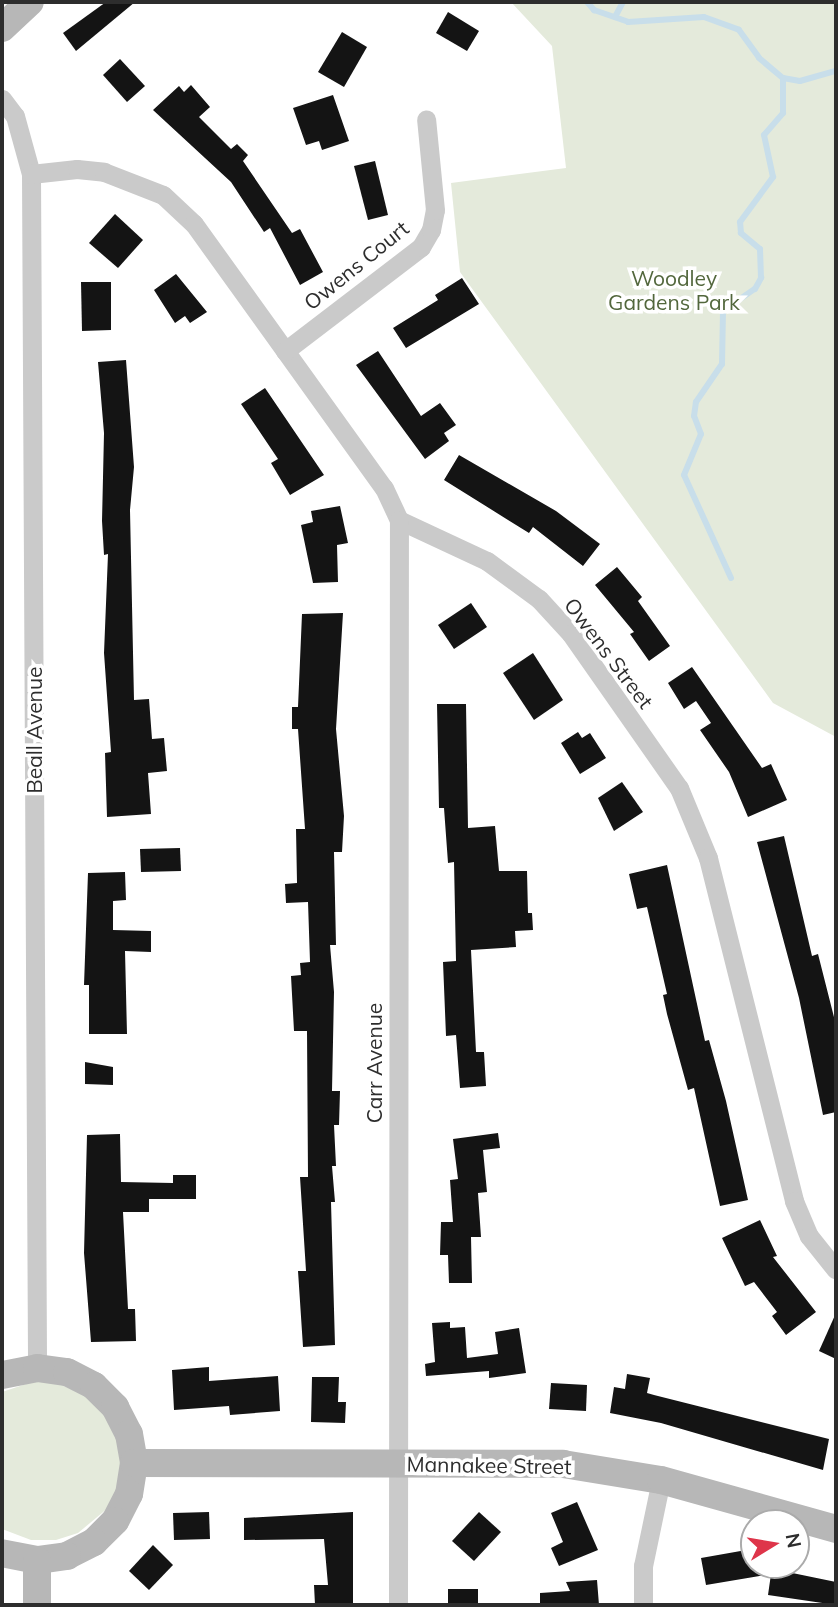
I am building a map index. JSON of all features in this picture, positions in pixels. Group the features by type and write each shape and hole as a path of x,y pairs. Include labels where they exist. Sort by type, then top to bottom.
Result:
{"street":[{"path":"2,28 30,2"},
{"name":"Beall Avenue","path":"2,99 15,116 31,174 37,1368"},
{"name":"Owens Court","path":"285,351 421,247 431,230 435,210 426,119"},
{"path":"31,174 77,169 104,172 163,195 194,224 384,488 399,520"},
{"name":"Owens Street","path":"399,520 487,561 539,599 571,634 679,788 708,858 794,1201 809,1236 836,1270"},
{"name":"Carr Avenue","path":"398,1605 399,520"},
{"path":"2,1375 37,1368 66,1372 94,1386 108,1400 129,1434 134,1463 129,1494 115,1521 101,1535 67,1556 37,1560 2,1553"},
{"name":"Mannakee Street","path":"134,1463 563,1464 661,1480 836,1529"},
{"path":"643,1605 643,1566 661,1480"},
{"path":"37,1560 37,1605"}],"green space":[{"name":"Woodley Gardens Park","path":"511,2 836,2 836,737 773,703 460,272 451,183 566,168 552,46"},
{"path":"35,1381 55,1382 95,1400 119,1435 121,1479 108,1508 78,1533 56,1540 31,1540 2,1529 2,1392"}],"building":[{"path":"106,2 135,2 76,51 63,33"},
{"path":"448,12 479,31 467,51 436,33"},
{"path":"342,32 367,47 344,87 318,72"},
{"path":"120,59 145,86 127,102 103,75"},
{"path":"191,85 210,107 199,117 231,149 237,144 248,155 243,161 292,233 300,229 323,272 300,285 270,228 264,232 231,182 153,110 179,86 184,92"},
{"path":"333,95 349,141 322,150 319,141 306,145 293,108"},
{"path":"375,161 388,215 368,220 354,166"},
{"path":"115,214 143,240 118,268 89,243"},
{"path":"176,274 207,312 190,323 185,316 175,323 154,290"},
{"path":"462,278 479,304 406,348 393,328 438,300 435,295"},
{"path":"81,282 111,282 111,330 82,331"},
{"path":"378,351 421,416 440,403 456,425 444,433 449,441 425,459 356,365"},
{"path":"126,360 134,467 130,510 134,700 149,699 152,739 164,738 167,771 148,773 151,814 107,817 105,753 111,752 104,653 108,554 104,555 102,521 104,433 98,362"},
{"path":"265,388 324,475 290,495 271,463 278,459 241,404"},
{"path":"459,455 556,511 600,544 583,566 533,527 529,533 444,480"},
{"path":"340,506 348,543 337,545 338,582 313,583 301,525 313,522 311,511"},
{"path":"617,567 642,597 638,601 670,646 649,661 630,634 634,632 595,585"},
{"path":"471,603 487,627 454,649 438,625"},
{"path":"343,613 336,729 344,816 342,852 334,852 336,945 330,945 334,992 332,1091 340,1091 339,1125 334,1125 336,1166 332,1166 335,1202 331,1202 335,1345 303,1347 298,1271 306,1271 300,1177 308,1177 307,1031 294,1031 291,976 301,975 300,963 310,962 308,902 286,903 285,884 297,883 296,829 305,829 298,729 292,729 292,707 298,707 302,614"},
{"path":"533,653 563,700 534,720 503,673"},
{"path":"692,667 762,768 771,764 787,800 748,817 729,772 700,730 711,723 696,701 684,709 668,683"},
{"path":"437,704 466,704 468,828 495,826 499,871 527,871 528,913 532,913 533,930 515,931 516,947 471,950 476,1052 484,1052 486,1086 460,1088 456,1035 446,1036 443,962 456,961 454,862 448,863 444,808 439,808"},
{"path":"578,732 582,738 590,733 606,758 580,774 561,743"},
{"path":"622,782 643,812 614,831 598,798"},
{"path":"784,836 812,956 818,954 836,1025 836,1112 823,1115 799,998 757,842"},
{"path":"180,848 181,871 141,872 140,849"},
{"path":"667,865 705,1041 709,1040 726,1101 748,1200 720,1206 694,1088 688,1090 667,1014 663,995 667,994 647,907 637,909 629,874"},
{"path":"125,872 126,900 113,901 113,930 151,931 151,952 125,951 127,1034 89,1034 89,985 84,985 88,873"},
{"path":"85,1062 113,1067 113,1085 85,1084"},
{"path":"498,1133 500,1148 483,1150 487,1192 478,1193 481,1237 471,1237 472,1283 449,1283 448,1255 440,1255 441,1222 453,1222 450,1180 458,1179 453,1139"},
{"path":"120,1134 121,1182 173,1183 173,1175 196,1175 196,1199 149,1199 149,1212 123,1212 128,1309 135,1309 136,1341 91,1342 84,1253 87,1135"},
{"path":"760,1220 777,1256 773,1257 816,1312 786,1335 772,1316 777,1312 754,1282 745,1286 722,1238"},
{"path":"836,1313 836,1359 819,1351"},
{"path":"450,1322 450,1328 465,1327 467,1358 498,1354 495,1332 519,1328 526,1373 489,1378 489,1371 426,1376 425,1364 435,1362 432,1323"},
{"path":"209,1367 209,1381 278,1376 280,1411 230,1415 229,1406 174,1410 172,1370"},
{"path":"627,1374 650,1378 647,1393 829,1439 823,1470 661,1423 610,1413 614,1387 625,1389"},
{"path":"312,1377 339,1377 338,1402 346,1402 345,1423 311,1422"},
{"path":"551,1383 587,1385 586,1411 549,1409"},
{"path":"577,1502 598,1550 559,1566 551,1548 563,1542 551,1513"},
{"path":"209,1512 210,1539 174,1540 173,1513"},
{"path":"353,1512 353,1605 315,1605 314,1585 328,1585 324,1539 244,1540 244,1518"},
{"path":"479,1512 501,1532 474,1561 452,1541"},
{"path":"153,1545 173,1565 149,1590 129,1571"},
{"path":"740,1551 741,1579 706,1585 701,1558"},
{"path":"810,1577 836,1582 836,1605 768,1595 770,1579 810,1579"},
{"path":"597,1580 599,1605 540,1605 540,1593 570,1591 566,1582"},
{"path":"448,1589 478,1589 478,1605 448,1605"}],"waterway":[{"path":"587,2 594,10 628,22 704,17 739,30 759,58 783,78 800,81 836,71"},
{"path":"615,17 623,2"},
{"path":"731,578 684,475 701,434 694,416 696,402 722,364 723,311 755,289 761,278 760,249 741,233 740,222 773,177 764,135 783,113 783,78"}]}
